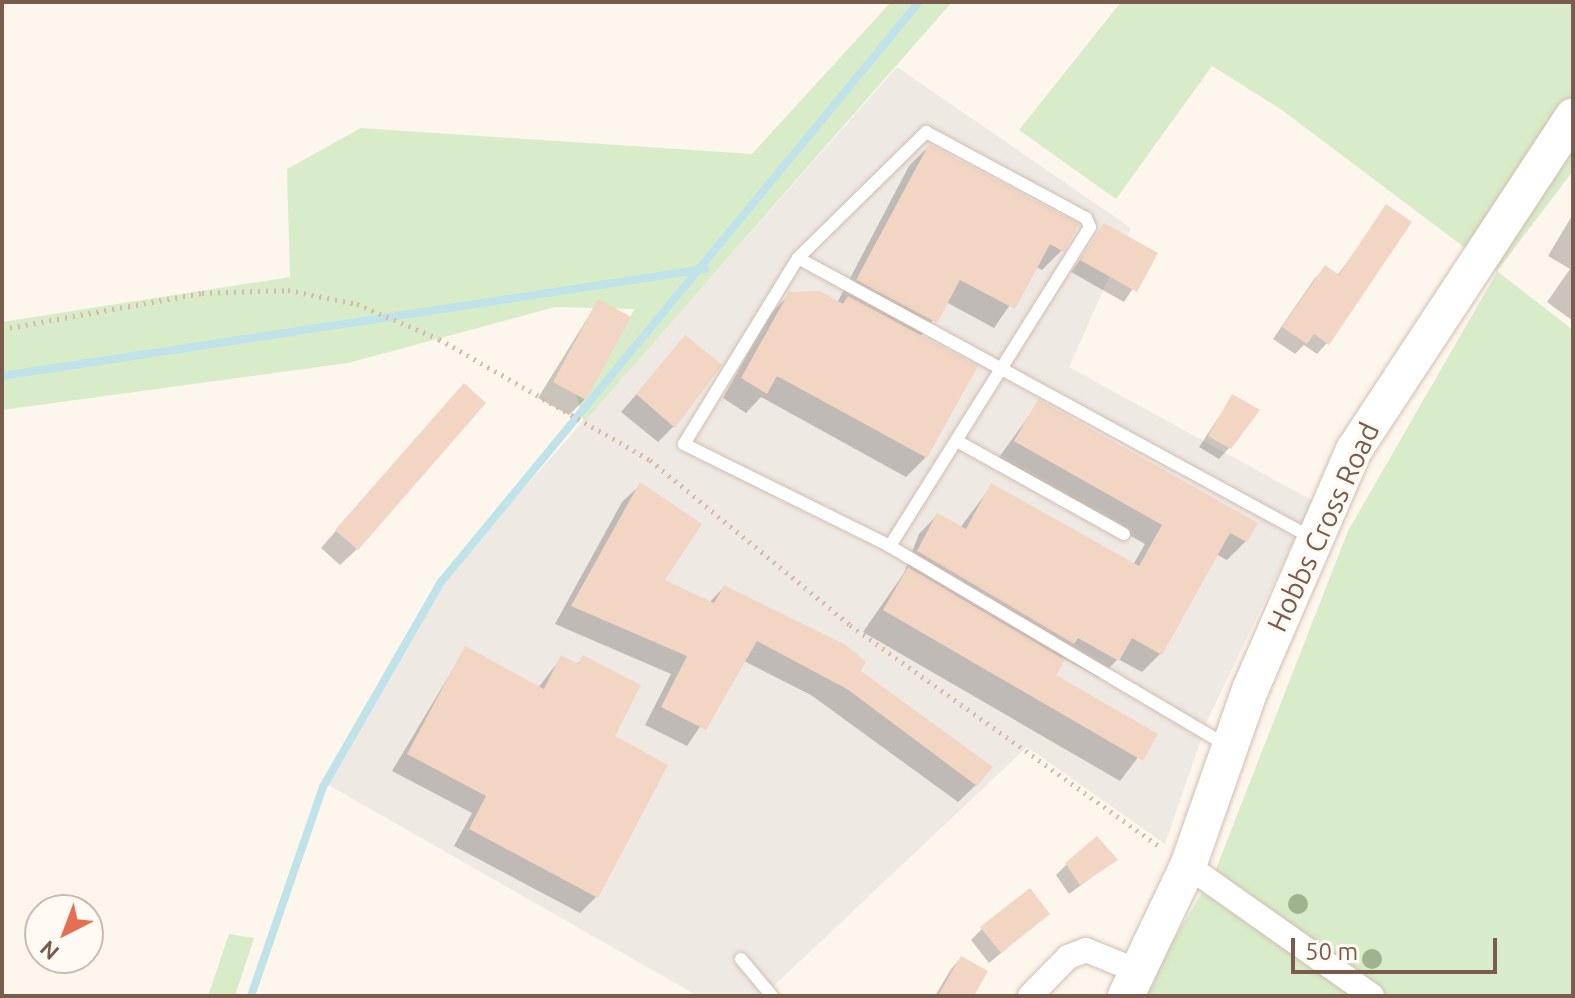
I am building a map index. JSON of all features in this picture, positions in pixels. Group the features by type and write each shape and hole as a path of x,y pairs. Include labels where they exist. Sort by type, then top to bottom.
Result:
{"street":[{"name":"Hobbs Cross Road","path":"1030,996 1068,957 1086,950 1133,984 1188,866 1312,538 1390,388 1573,117"},
{"path":"1188,866 1372,996"}],"lane":[{"path":"890,546 1090,227 1086,218 940,135 926,132 798,258 684,444 890,546 1232,748"},
{"path":"798,258 1005,367 1312,538"},
{"path":"957,441 1124,534"},
{"path":"741,959 772,996"}],"path":[{"path":"2,329 202,293 288,290 372,310 405,324 650,460 850,625 1188,866"}],"shaded area":[{"path":"897,67 1131,228 1069,367 1313,501 1208,719 1165,844 1027,747 763,996 698,996 325,783 441,582"}],"green space":[{"path":"891,2 952,2 584,422 576,394 635,309 555,307 348,363 2,410 2,322 290,277 287,169 361,128 752,154"},
{"path":"1121,2 1573,2 1573,171 1497,271 1573,330 1573,996 1140,996 1216,869 1348,531 1497,272 1282,110 1212,66 1116,199 1019,130"},
{"path":"229,934 254,938 235,996 208,996"}],"building":[{"path":"929,144 1079,224 1064,252 1050,244 1015,309 960,280 937,323 856,280"},
{"path":"1386,204 1412,222 1329,345 1314,334 1307,344 1282,327 1325,265 1339,275"},
{"path":"1104,223 1158,253 1137,292 1080,260"},
{"path":"820,291 843,304 848,296 978,366 927,458 777,376 767,394 741,378 789,292"},
{"path":"598,299 631,317 586,400 553,382"},
{"path":"685,335 722,365 675,428 636,394"},
{"path":"464,383 486,403 358,550 335,530"},
{"path":"1232,394 1260,410 1231,449 1208,436"},
{"path":"1038,399 1258,523 1247,542 1230,533 1162,655 1132,638 1119,661 1078,638 1074,644 917,551 937,513 966,529 991,483 1139,566 1162,525 1014,441"},
{"path":"640,482 702,524 665,580 714,603 724,585 846,645 866,662 861,671 993,767 977,786 847,689 757,641 706,730 661,707 687,656 571,606"},
{"path":"908,567 1065,660 1056,675 1158,734 1143,761 883,610"},
{"path":"465,646 544,689 561,655 578,664 583,655 641,685 615,736 668,765 598,898 469,829 486,796 407,754"},
{"path":"1097,836 1118,860 1080,885 1065,863"},
{"path":"1030,888 1050,914 1001,953 980,927"},
{"path":"961,956 988,971 974,996 938,996"}],"waterway":[{"path":"251,996 323,787 441,582 919,2"},
{"path":"2,376 705,269"}]}
